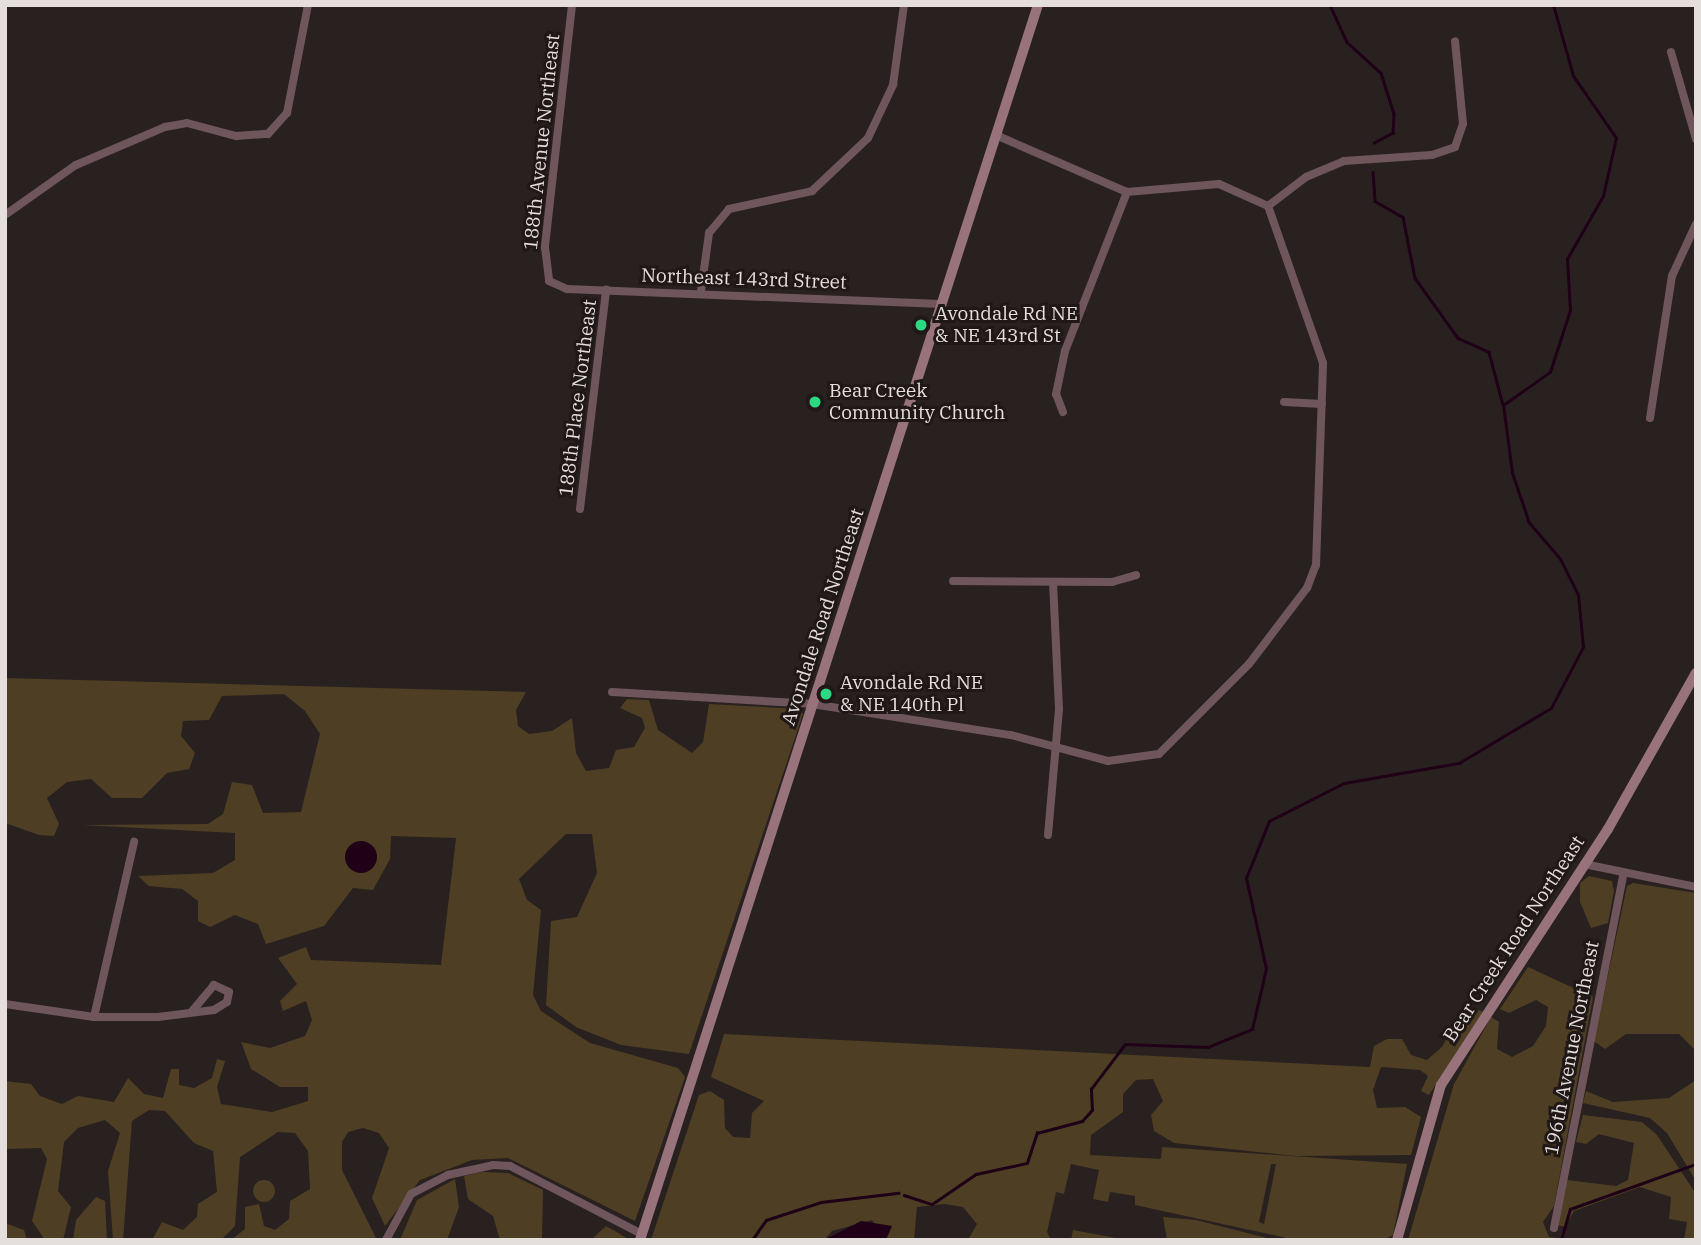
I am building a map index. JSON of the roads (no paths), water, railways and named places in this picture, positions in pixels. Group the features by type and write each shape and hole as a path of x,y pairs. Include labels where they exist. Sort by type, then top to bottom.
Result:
{"main road":[{"name":"Avondale Road Northeast","path":"641,1237 941,304 998,136 1038,5"},
{"name":"Bear Creek Road Northeast","path":"1397,1240 1441,1085 1584,864 1696,673"}],"street":[{"path":"5,215 76,165 165,127 187,123 236,136 268,134 287,113 308,5"},
{"name":"188th Avenue Northeast","path":"549,281 545,247 572,5"},
{"path":"701,291 709,233 729,209 812,191 868,138 893,85 904,5"},
{"path":"1268,206 1306,177 1344,161 1432,155 1455,147 1463,124 1454,41"},
{"path":"1671,52 1696,139"},
{"path":"612,692 812,704 1052,746 1088,757 1135,760 1160,754 1209,711 1281,624 1315,565 1323,363 1268,206 1219,184 1127,192 998,136"},
{"path":"1063,412 1056,394 1065,351 1127,192"},
{"path":"1650,418 1672,276 1696,224"},
{"name":"Northeast 143rd Street","path":"549,281 606,290 701,291 941,304"},
{"name":"188th Place Northeast","path":"580,509 606,290"},
{"path":"1284,402 1322,404"},
{"path":"953,581 1112,582 1136,575"},
{"path":"1048,835 1052,746 1059,709 1053,583"},
{"path":"94,1017 134,842"},
{"path":"1584,864 1623,875 1696,887"},
{"name":"196th Avenue Northeast","path":"1553,1228 1623,875"},
{"path":"5,1004 94,1017 191,1012 214,1010 227,1002 229,992 214,985 191,1012"},
{"path":"386,1240 411,1194 448,1175 493,1165 510,1166 641,1237"}],"waterway":[{"path":"1330,5 1347,42 1381,73 1394,114 1393,133 1374,143"},
{"path":"904,1195 932,1204 976,1174 1027,1163 1037,1133 1082,1121 1092,1110 1091,1089 1125,1044 1208,1047 1252,1029 1266,969 1246,878 1269,821 1344,783 1459,763 1551,708 1583,647 1578,595 1560,559 1529,523 1512,473 1503,405 1550,372 1570,310 1567,259 1603,196 1616,138 1573,76 1553,5"},
{"path":"1373,172 1375,201 1403,217 1415,278 1458,338 1489,352 1503,405"},
{"path":"1561,1240 1570,1209 1696,1164"},
{"path":"752,1240 766,1220 821,1202 898,1193"}],"place":[{"name":"Avondale Rd NE & NE 143rd St","path":"921,325"},
{"name":"Bear Creek Community Church","path":"815,402"},
{"name":"Avondale Rd NE & NE 140th Pl","path":"826,694"}]}
